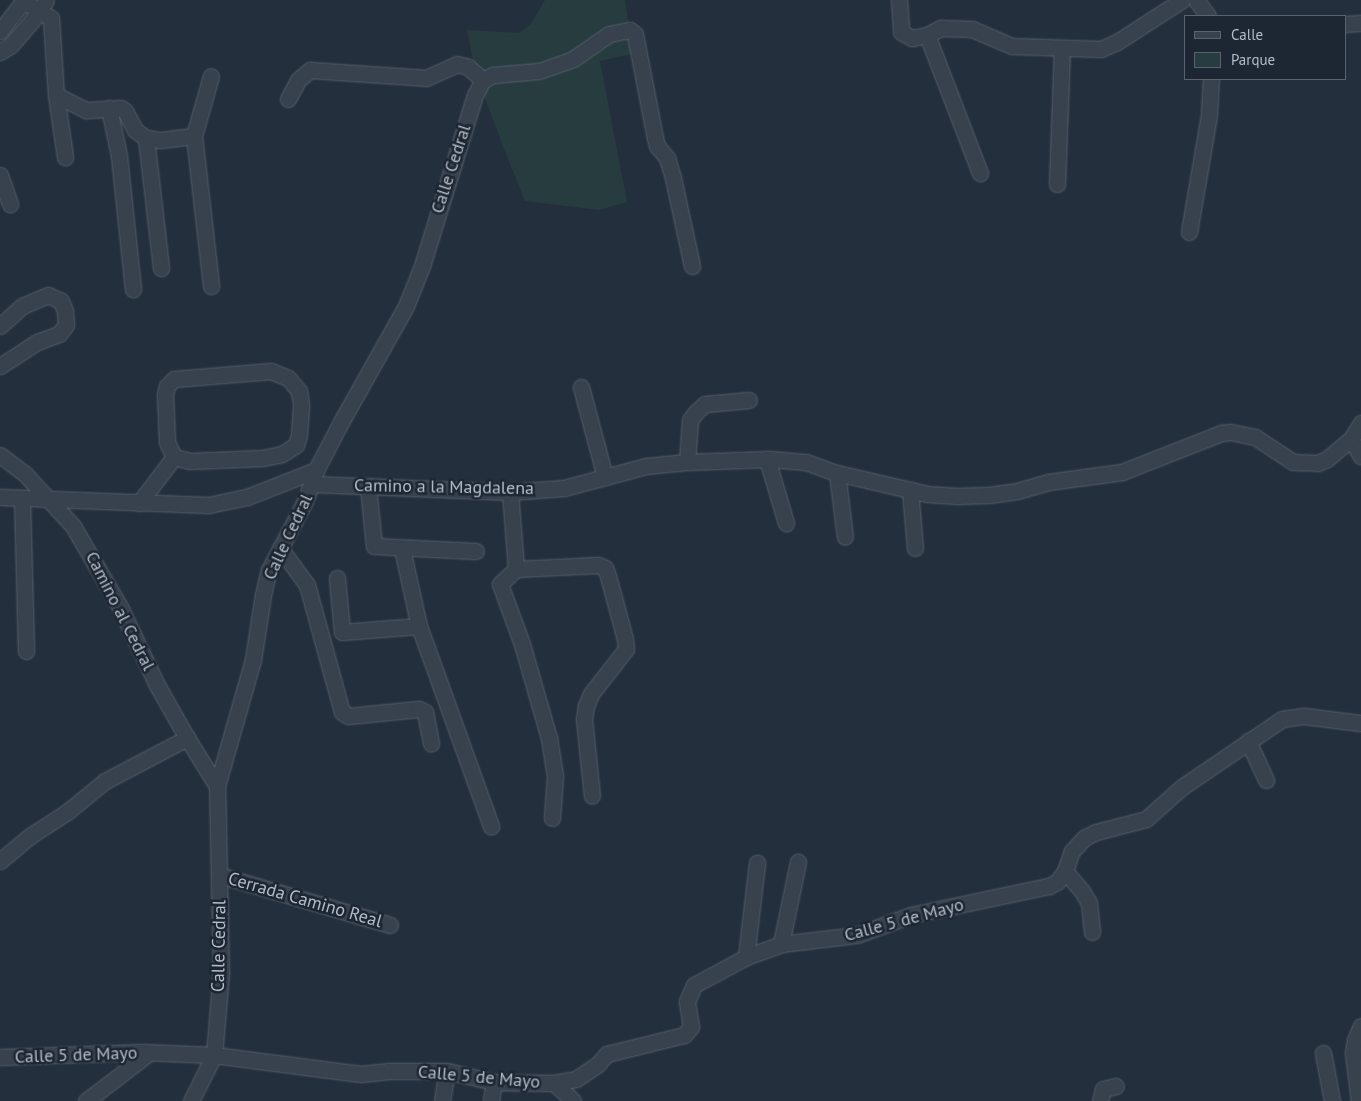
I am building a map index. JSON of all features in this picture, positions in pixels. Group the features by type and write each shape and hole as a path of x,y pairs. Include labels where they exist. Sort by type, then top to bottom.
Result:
{"street":[{"path":"0,31 23,0 42,6 51,18 56,95 65,157"},
{"path":"899,0 902,32 912,38 927,35 941,28 972,29 1012,46 1062,49 1101,49 1117,42 1182,0"},
{"path":"1196,0 1207,15"},
{"path":"0,52 11,45 42,6"},
{"path":"1346,24 1361,23"},
{"path":"288,99 298,80 310,70 426,78 457,64 468,67 484,80 493,75 539,71 573,59 609,34 630,30 635,34 657,146 668,158 692,266"},
{"path":"927,35 980,173"},
{"path":"1057,184 1062,49"},
{"path":"210,76 194,136 211,286"},
{"name":"Calle Cedral","path":"214,1055 221,973 217,786 253,660 263,595 269,570 314,477 406,306 422,266 476,95 484,80"},
{"path":"1189,232 1209,115 1211,80"},
{"path":"56,95 86,110 121,108 125,111 135,130 146,138 161,140 194,136"},
{"path":"109,108 119,156 133,289"},
{"path":"146,138 161,268"},
{"path":"0,175 10,204"},
{"path":"0,326 22,306 48,295 61,301 66,325 59,334 36,342 0,366"},
{"path":"271,371 288,378 299,391 302,404 299,435 296,445 282,454 229,460 190,460 174,457 167,442 164,394 166,386 174,379 271,371"},
{"path":"581,387 605,477"},
{"path":"686,462 690,420 696,412 705,404 750,400"},
{"name":"Camino a la Magdalena","path":"0,496 209,505 247,497 314,477 368,487 510,492 564,488 646,466 686,462 767,459 806,462 837,473 910,490 957,496 1017,491 1048,482 1122,472 1221,433 1230,432 1255,437 1288,459 1306,464 1318,463 1327,459 1351,439 1361,423"},
{"path":"1351,439 1361,456"},
{"name":"Camino al Cedral","path":"0,455 25,474 50,498 89,549 186,738 217,786"},
{"path":"139,503 174,457"},
{"path":"767,459 786,523"},
{"path":"837,473 845,537"},
{"path":"368,487 374,546 476,552"},
{"path":"910,490 915,548"},
{"path":"510,492 516,569"},
{"path":"22,498 26,651"},
{"path":"280,548 307,586 342,712 348,716 419,710 425,712 431,743"},
{"path":"402,549 419,626 491,826"},
{"path":"552,818 555,776 549,738 524,653 500,584 516,569 598,565 605,568 608,576 626,639 626,649 591,694 586,706 584,720 592,796"},
{"path":"337,578 342,632 419,626"},
{"name":"Calle 5 de Mayo","path":"0,1057 149,1053 214,1055 361,1074 389,1071 447,1071 494,1082 558,1091 586,1074 607,1054 684,1035 691,1028 687,1001 694,985 746,957 782,944 857,935 911,915 1049,886 1057,882 1065,871 1072,851 1084,838 1096,832 1146,820 1182,787 1282,719 1292,716 1361,723"},
{"path":"0,861 30,836 67,812 106,781 186,738"},
{"path":"1248,741 1266,780"},
{"path":"746,957 757,862"},
{"path":"782,944 798,862"},
{"path":"1065,871 1082,890 1089,903 1092,932"},
{"name":"Cerrada Camino Real","path":"219,875 390,926"},
{"path":"1359,1101 1353,1053 1355,1040 1361,1026"},
{"path":"86,1101 149,1053"},
{"path":"1323,1053 1332,1101"},
{"path":"191,1101 214,1055"},
{"path":"442,1101 447,1071"},
{"path":"491,1101 494,1082"},
{"path":"1100,1101 1104,1089 1116,1086"},
{"path":"558,1091 574,1101"}],"green space":[{"path":"545,0 625,0 633,54 600,61 627,202 599,210 525,201 475,71 467,30 519,33 530,25"}]}
